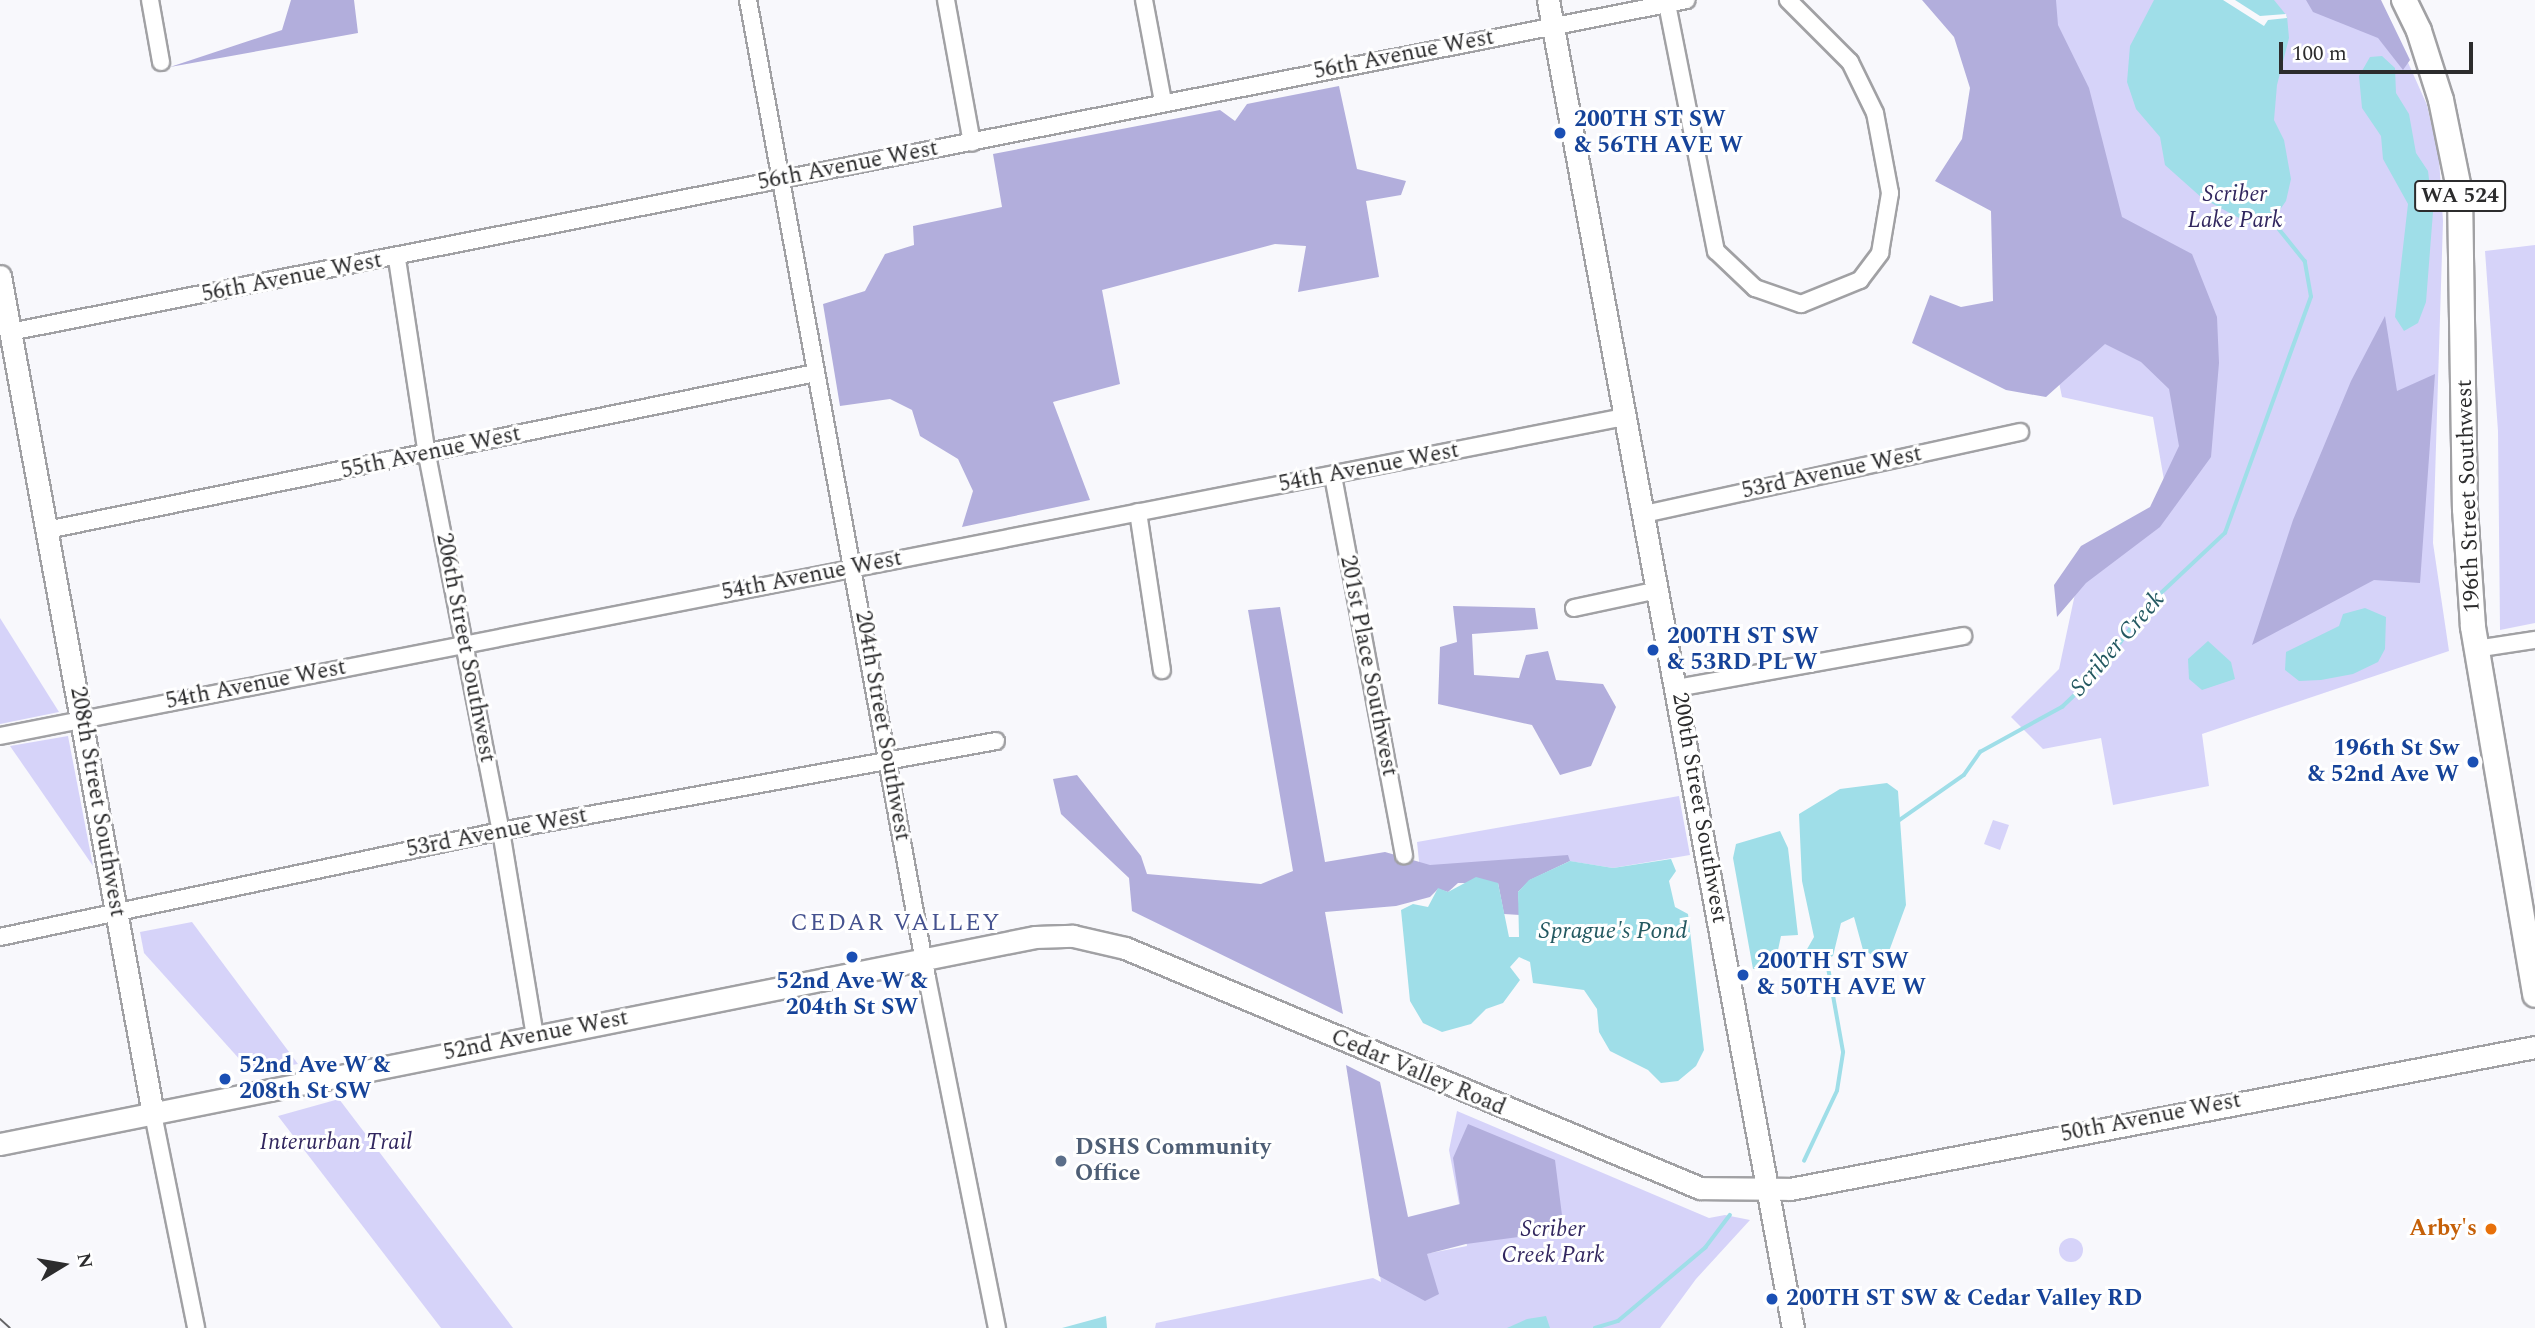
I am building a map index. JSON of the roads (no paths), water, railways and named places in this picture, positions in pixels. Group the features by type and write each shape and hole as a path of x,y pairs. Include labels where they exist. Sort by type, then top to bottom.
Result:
{"main road":[{"name":"196th Street Southwest","path":"2404,0 2419,31 2441,100 2460,193 2465,521 2476,649 2535,995"}],"street":[{"path":"150,0 161,62"},
{"name":"204th Street Southwest","path":"748,0 783,178 815,373 924,958 997,1328"},
{"path":"946,0 972,143"},
{"path":"1144,0 1163,102"},
{"name":"200th Street Southwest","path":"1548,0 1678,688 1793,1328"},
{"name":"56th Avenue West","path":"10,332 397,258 783,178 972,143 1163,102 1686,0"},
{"path":"1667,4 1716,251 1755,288 1801,304 1860,280 1880,253 1890,193 1875,113 1850,62 1788,0"},
{"name":"206th Street Southwest","path":"397,258 427,454 501,831 535,1036"},
{"name":"208th Street Southwest","path":"0,276 153,1114 196,1328"},
{"name":"55th Avenue West","path":"47,530 815,373"},
{"name":"54th Avenue West","path":"0,737 466,643 1625,417"},
{"name":"53rd Avenue West","path":"1644,514 2020,432"},
{"name":"201st Place Southwest","path":"1333,476 1404,855"},
{"path":"1138,512 1162,670"},
{"path":"1574,608 1658,590"},
{"path":"1678,688 1963,636"},
{"path":"2476,649 2535,640"},
{"name":"53rd Avenue West","path":"0,937 501,831 996,741"},
{"name":"Cedar Valley Road","path":"1073,936 1125,948 1693,1185 1768,1189"},
{"name":"52nd Avenue West","path":"0,1144 1015,940 1073,936"},
{"name":"50th Avenue West","path":"1768,1189 1790,1189 2535,1048"}],"water":[{"path":"2154,0 2274,0 2287,16 2289,38 2277,85 2274,120 2284,140 2291,179 2286,201 2272,221 2254,226 2202,198 2165,165 2160,137 2136,109 2127,82 2130,46"},
{"path":"2382,56 2395,68 2396,93 2409,114 2416,153 2428,171 2433,212 2426,302 2418,323 2404,331 2395,317 2408,204 2383,159 2381,136 2362,108 2359,76 2370,57"},
{"path":"2365,608 2386,617 2385,649 2378,662 2353,674 2321,680 2299,681 2285,670 2286,652 2339,626 2343,614"},
{"path":"2208,641 2231,662 2235,679 2202,690 2189,679 2188,659"},
{"path":"1887,783 1898,791 1906,905 1888,954 1878,958 1863,950 1854,917 1841,923 1833,956 1816,963 1806,951 1814,937 1802,881 1799,814 1840,789"},
{"path":"1780,831 1788,848 1798,935 1781,936 1775,964 1753,969 1733,858 1736,844"},
{"name":"Sprague's Pond","path":"1671,859 1676,871 1669,881 1675,907 1688,914 1704,1050 1696,1066 1678,1081 1661,1083 1648,1070 1610,1051 1599,1032 1597,1009 1584,990 1533,983 1530,962 1519,957 1510,967 1520,980 1503,1003 1486,1009 1471,1024 1442,1032 1423,1023 1410,1001 1401,910 1413,904 1428,907 1438,888 1448,892 1476,877 1498,883 1509,937 1519,937 1518,892 1529,880 1570,861 1613,868"},
{"path":"1106,1316 1107,1328 1062,1328"},
{"path":"1546,1316 1550,1328 1507,1328 1527,1319"}],"waterway":[{"name":"Scriber Creek","path":"1894,824 1964,775 1980,752 2062,707 2101,670 2144,609 2225,533 2311,297 2305,262 2272,221"},
{"name":"Scriber Creek","path":"1804,1161 1837,1091 1843,1052 1826,957"},
{"name":"Scriber Creek","path":"1595,1328 1618,1321 1705,1248 1730,1215"}],"tram line":[{"path":"0,1319 10,1328"}],"place":[{"name":"200TH ST SW & 56TH AVE W","path":"1560,133"},
{"name":"200TH ST SW & 53RD PL W","path":"1653,650"},
{"name":"196th St Sw & 52nd Ave W","path":"2473,762"},
{"name":"52nd Ave W & 204th St SW","path":"852,957"},
{"name":"200TH ST SW & 50TH AVE W","path":"1743,975"},
{"name":"52nd Ave W & 208th St SW","path":"225,1079"},
{"name":"DSHS Community Office","path":"1061,1161"},
{"name":"Arby's","path":"2491,1229"},
{"name":"200TH ST SW & Cedar Valley RD","path":"1772,1299"}],"district":[{"name":"CEDAR VALLEY","path":"896,924"}],"park label":[{"name":"Scriber Lake Park","path":"2235,208"},
{"name":"Interurban Trail","path":"336,1143"},
{"name":"Scriber Creek Park","path":"1553,1243"}]}
